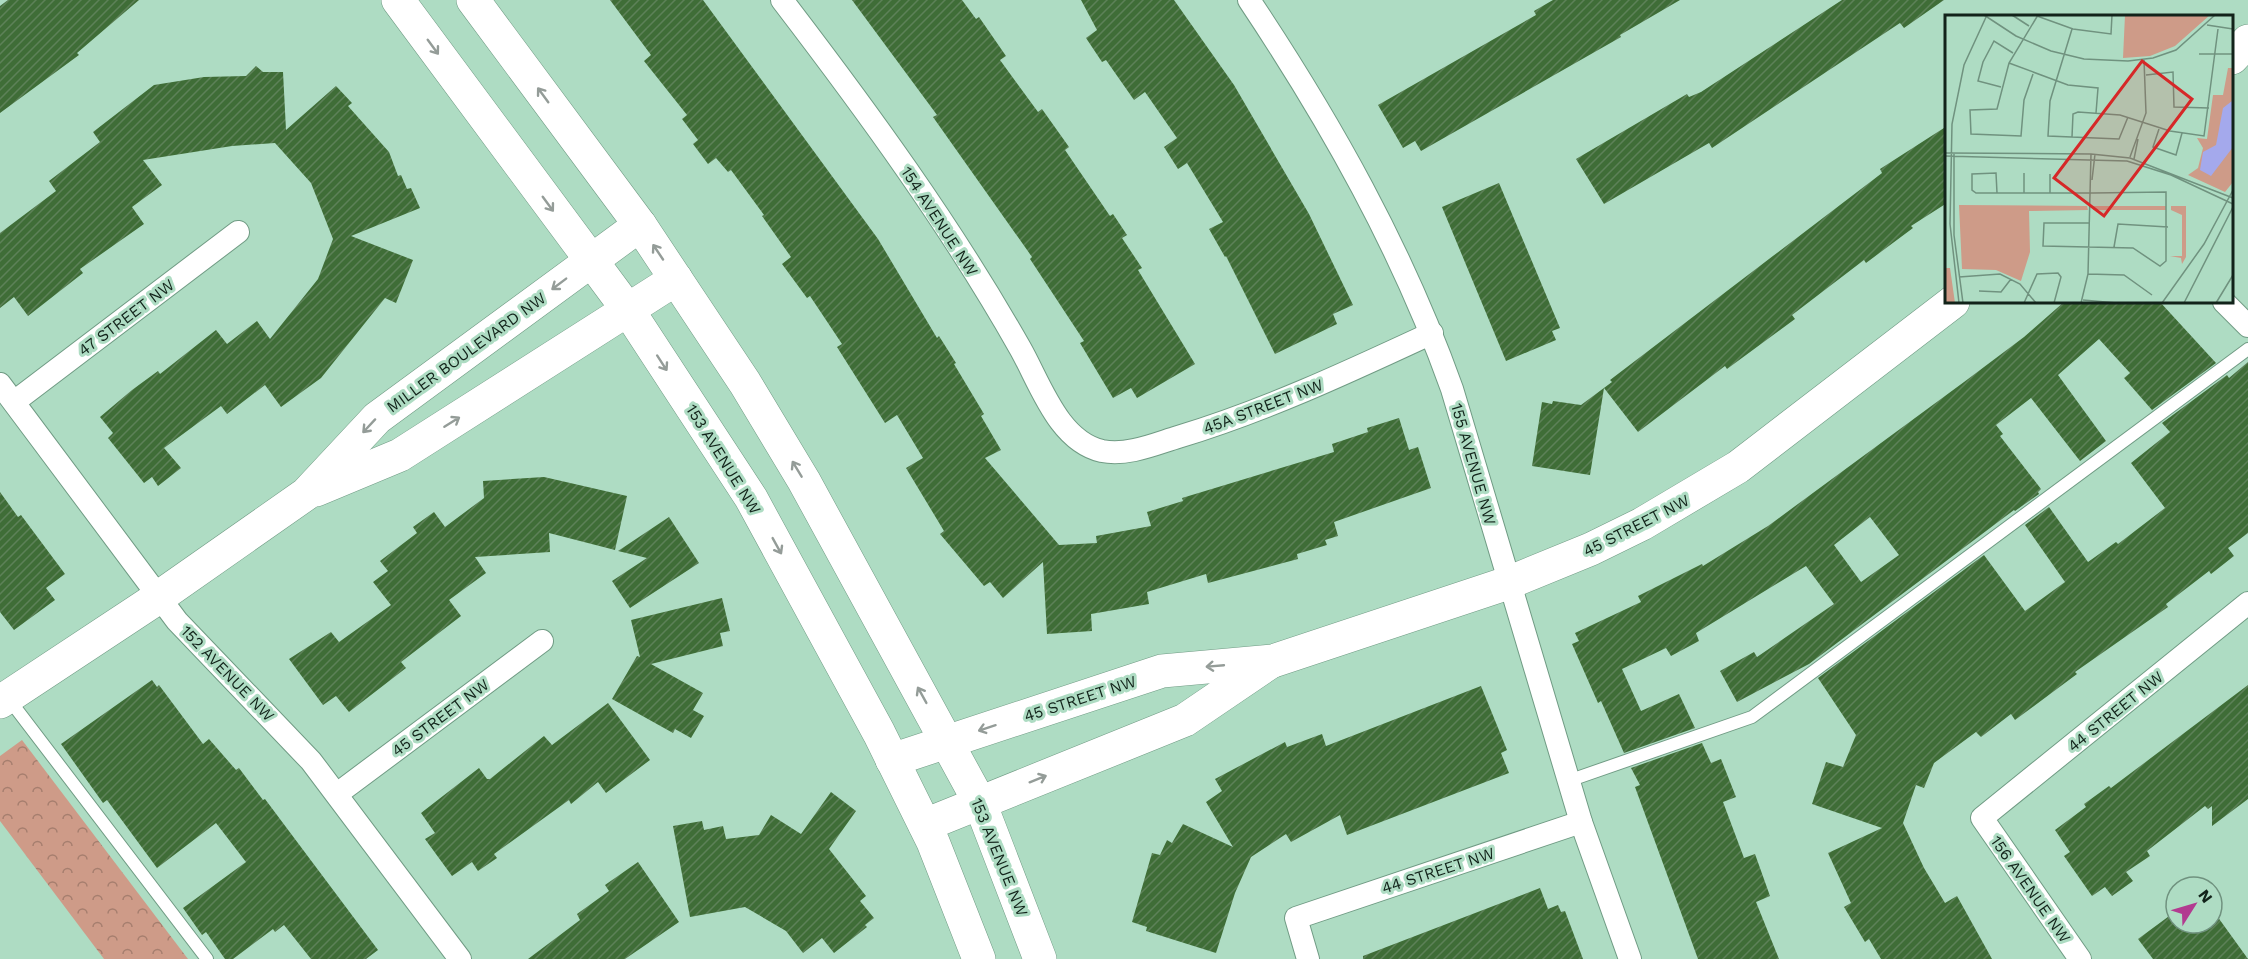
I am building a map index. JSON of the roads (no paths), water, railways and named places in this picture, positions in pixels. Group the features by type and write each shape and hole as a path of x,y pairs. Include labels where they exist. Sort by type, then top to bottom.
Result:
{"street":[{"name":"153 AVENUE NW","path":"398,0 628,310 751,498 925,825 979,959"},
{"name":"153 AVENUE NW","path":"473,0 640,225 804,481 980,803 1040,959"},
{"name":"154 AVENUE NW","path":"783,0 882,134 938,219 1018,345 1059,419 1071,435 1088,447"},
{"name":"155 AVENUE NW","path":"1249,0 1340,143 1383,225 1432,333 1452,389 1568,781 1630,959"},
{"path":"2233,57 2248,41"},
{"name":"MILLER BOULEVARD NW","path":"4,699 159,597 306,494 377,418 640,225"},
{"name":"47 STREET NW","path":"14,402 238,232"},
{"name":"MILLER BOULEVARD NW","path":"306,494 400,455 676,279"},
{"name":"45 STREET NW","path":"892,760 1162,671 1273,661 1508,583 1591,549 1642,524 1738,467 1952,303"},
{"path":"2225,303 2248,326"},
{"name":"45A STREET NW","path":"1088,447 1105,452 1134,450 1246,416 1432,333"},
{"name":"152 AVENUE NW","path":"0,384 187,633 295,742 337,794 459,959"},
{"name":"44 STREET NW","path":"1982,818 2248,603"},
{"name":"45 STREET NW","path":"337,794 542,640"},
{"name":"45 STREET NW","path":"925,825 1185,720 1273,661"},
{"name":"156 AVENUE NW","path":"1982,818 2080,959"},
{"name":"44 STREET NW","path":"1308,959 1296,918 1581,822"}],"lane":[{"path":"1568,781 1752,717 2248,349"},
{"path":"4,699 207,959"}]}
